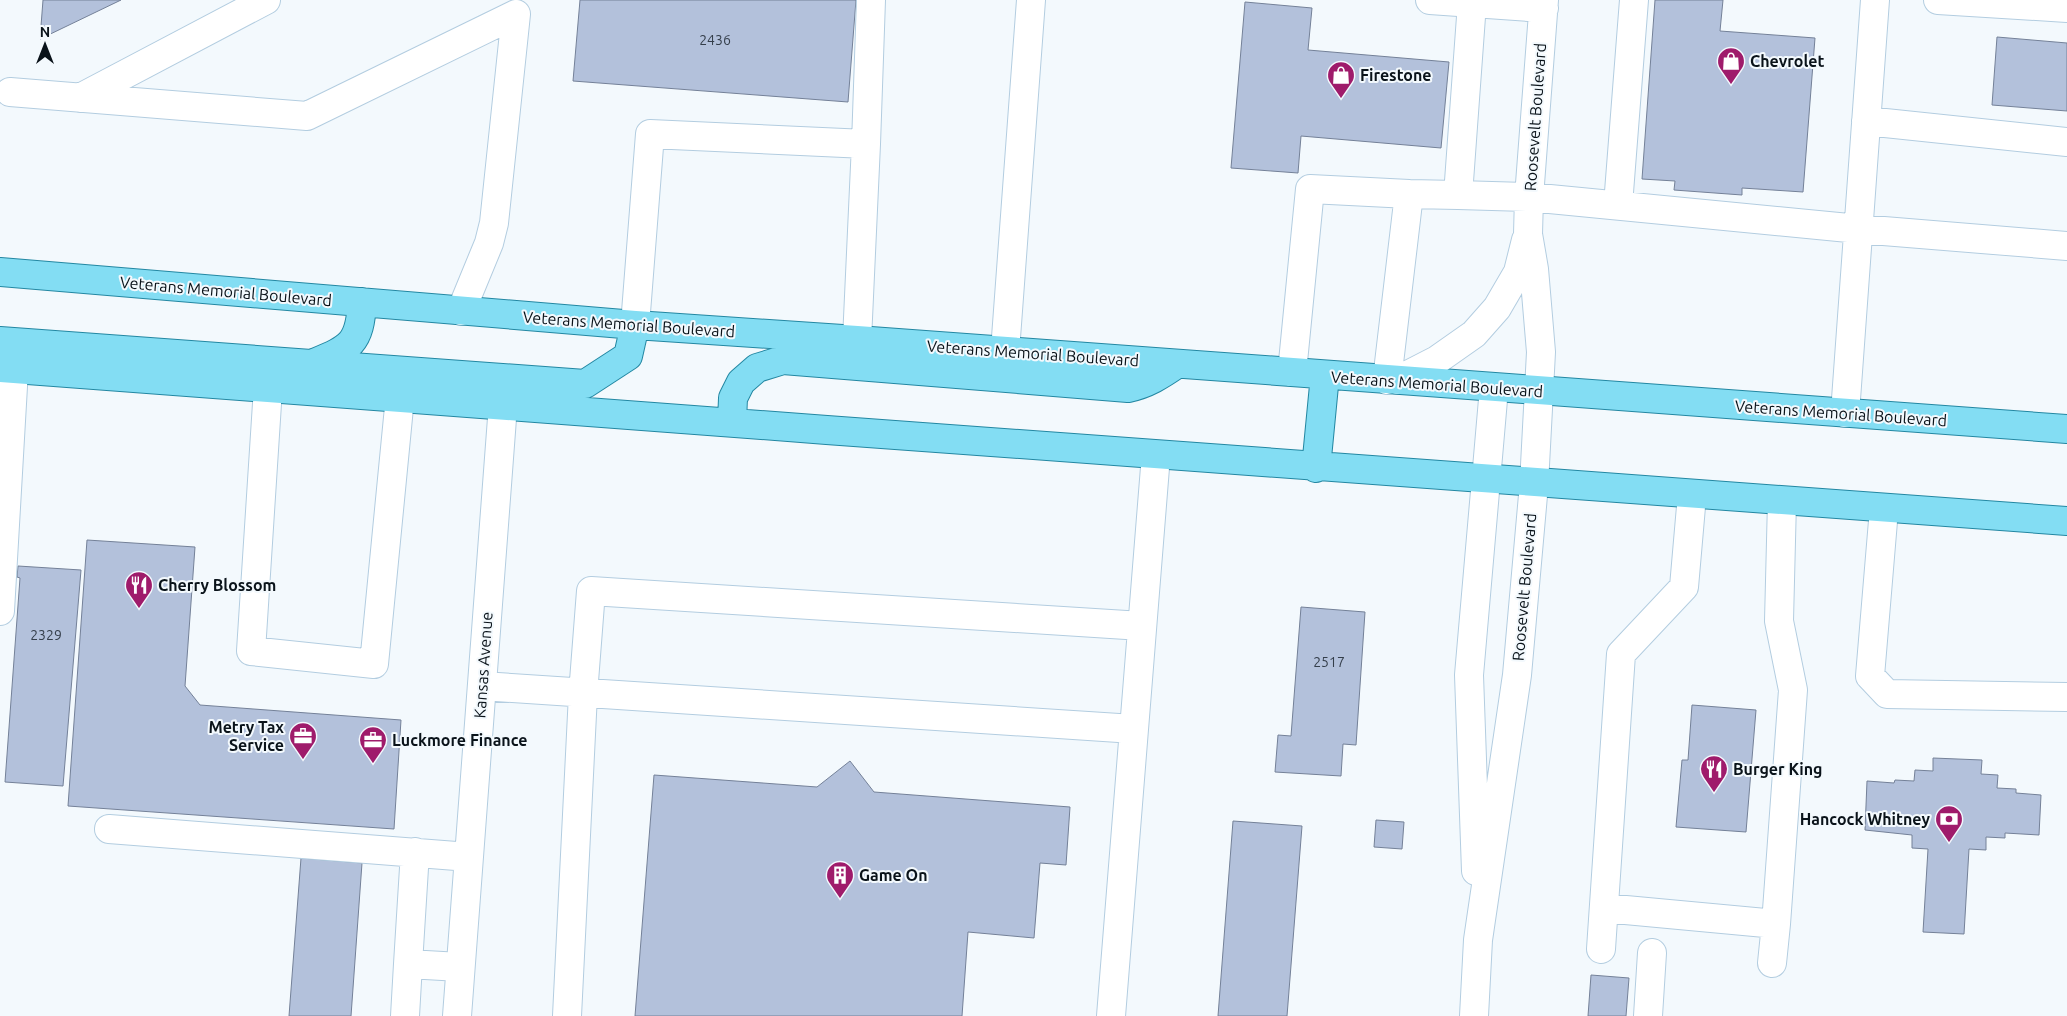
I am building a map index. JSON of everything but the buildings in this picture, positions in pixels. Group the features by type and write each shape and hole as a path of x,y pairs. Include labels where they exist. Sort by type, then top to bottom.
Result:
{"main road":[{"name":"Veterans Memorial Boulevard","path":"0,272 635,325 2067,429"},
{"path":"312,364 340,352 355,338 361,323 362,302"},
{"path":"0,341 585,384 628,356 635,325"},
{"path":"732,422 733,398 741,382 757,368 783,360 1128,388 1154,379 1177,364"},
{"path":"7,369 503,404 1316,468 2067,521"},
{"path":"1316,468 1325,375"}],"street":[{"path":"80,98 266,0"},
{"path":"856,340 871,0"},
{"path":"1005,351 1031,0"},
{"path":"1430,0 1472,3 1544,4"},
{"path":"1618,205 1634,0"},
{"path":"1845,413 1875,0"},
{"path":"1938,0 2067,8"},
{"path":"1458,196 1472,3"},
{"name":"Roosevelt Boulevard","path":"1478,940 1517,675 1534,484 1541,352 1534,269 1528,234 1529,197 1544,4"},
{"path":"10,92 306,116 517,7"},
{"path":"461,311 489,243 494,223 517,7"},
{"path":"1866,121 2067,142"},
{"path":"635,325 650,134 866,144"},
{"path":"1292,372 1310,189 1458,196 1529,197 1859,229 2067,246"},
{"path":"1393,380 1409,194"},
{"name":"Roosevelt Boulevard","path":"1393,380 1437,360 1474,334 1497,308 1518,272 1528,234"},
{"path":"0,611 7,369"},
{"path":"268,388 251,651 374,664 400,397"},
{"name":"Roosevelt Boulevard","path":"1474,1016 1478,940 1469,675 1494,388"},
{"name":"Kansas Avenue","path":"457,1016 503,404"},
{"path":"1111,1016 1156,455"},
{"path":"1601,949 1621,654 1684,587 1692,495"},
{"path":"1772,963 1792,690 1779,621 1782,502"},
{"path":"1884,509 1870,676 1888,694 2067,697"},
{"path":"567,1016 583,694 591,591 1142,626"},
{"path":"482,686 1134,729"},
{"path":"109,829 469,856"},
{"path":"405,1016 415,852"},
{"path":"1604,908 1776,924"},
{"path":"1648,1016 1652,954"},
{"path":"408,964 460,967"}],"place":[{"name":"Chevrolet","path":"1731,85"},
{"name":"Firestone","path":"1341,99"},
{"name":"Cherry Blossom","path":"139,609"},
{"name":"Metry Tax Service","path":"303,760"},
{"name":"Luckmore Finance","path":"373,764"},
{"name":"Burger King","path":"1714,793"},
{"name":"Hancock Whitney","path":"1949,843"},
{"name":"Game On","path":"840,899"}]}
